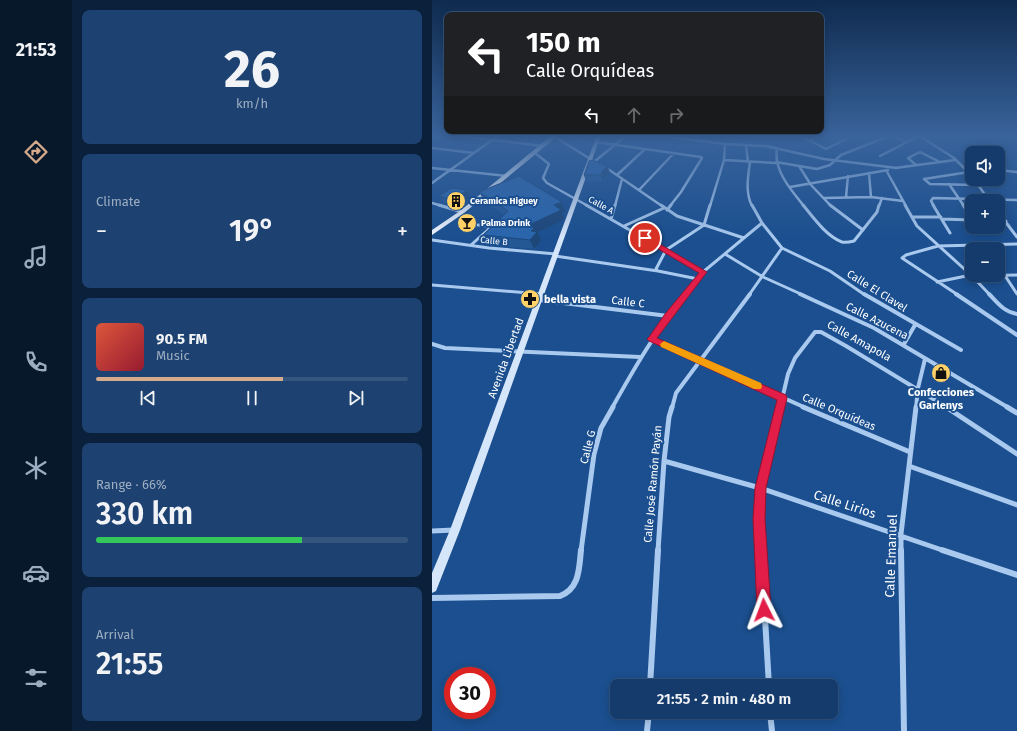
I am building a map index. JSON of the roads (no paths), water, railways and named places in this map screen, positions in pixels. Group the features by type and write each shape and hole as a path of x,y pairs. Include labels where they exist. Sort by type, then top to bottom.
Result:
{"main road":[{"path":"432,233 462,212 516,169"}],"street":[{"path":"442,169 508,176"},
{"name":"Calle A","path":"547,169 544,180 703,272"},
{"name":"Avenida Libertad","path":"432,587 455,530 555,255 588,169"},
{"path":"607,169 677,216 744,238"},
{"path":"617,175 623,169"},
{"path":"639,190 659,169"},
{"path":"624,226 666,209 681,192 695,169"},
{"path":"658,271 656,266 666,250 704,225 721,169"},
{"path":"748,169 747,186 749,200 762,224 782,248"},
{"path":"779,169 814,218 824,229 840,241 849,243 854,241 877,212 882,198"},
{"path":"801,169 809,183 824,198 863,230"},
{"path":"790,186 891,169"},
{"path":"432,182 450,170"},
{"path":"886,170 917,226 965,270"},
{"path":"1005,170 1017,172"},
{"path":"1012,171 1017,177"},
{"path":"869,173 871,197"},
{"path":"965,173 924,178 930,184 965,185"},
{"path":"846,197 848,176"},
{"path":"611,219 622,179"},
{"path":"949,184 965,208"},
{"path":"824,198 871,197 903,201"},
{"path":"950,233 931,201 933,198 965,198"},
{"path":"1005,200 1017,200"},
{"path":"432,203 462,212"},
{"path":"912,216 965,219"},
{"path":"1006,221 1017,237"},
{"name":"Calle G","path":"432,598 560,596 573,589 577,581 594,454 601,428 640,357 668,316 703,272 762,224"},
{"path":"471,245 489,229 488,226 478,225"},
{"name":"Calle B","path":"432,240 555,255 658,271 698,279"},
{"path":"1005,244 1017,244"},
{"path":"965,245 938,246 906,255 902,258 1017,335"},
{"name":"Calle José Ramón Payán","path":"650,679 664,461 669,417 676,394 763,277 782,248"},
{"name":"Calle El Clavel","path":"782,248 830,271 869,298 961,350"},
{"name":"Calle Azucena","path":"725,254 763,277 874,328 904,344 925,359 1017,413"},
{"path":"1005,275 1017,275"},
{"path":"1005,276 1017,294"},
{"path":"937,282 945,279 965,277"},
{"path":"978,282 1004,310 1009,313 1017,314"},
{"name":"Calle C","path":"432,285 540,297 668,316"},
{"path":"904,344 915,325"},
{"name":"Calle Amapola","path":"769,679 759,519 760,488 788,374 795,358 817,331 863,354 918,388 1017,454"},
{"name":"Calle Orquídeas","path":"652,339 782,398 910,452"},
{"path":"432,344 445,348 640,357"},
{"name":"Calle Emanuel","path":"904,731 901,534 918,388 925,359"},
{"name":"Calle Lirios","path":"664,461 760,488 901,534 1017,575"},
{"path":"909,466 1017,505"},
{"path":"432,531 455,530"},
{"path":"647,731 648,719"},
{"path":"771,719 772,731"}],"place":[{"name":"Ceramica Higuey","path":"456,201"},
{"name":"Palma Drink","path":"467,223"},
{"name":"bella vista","path":"530,299"},
{"name":"Confecciones Garlenys","path":"941,373"}]}
